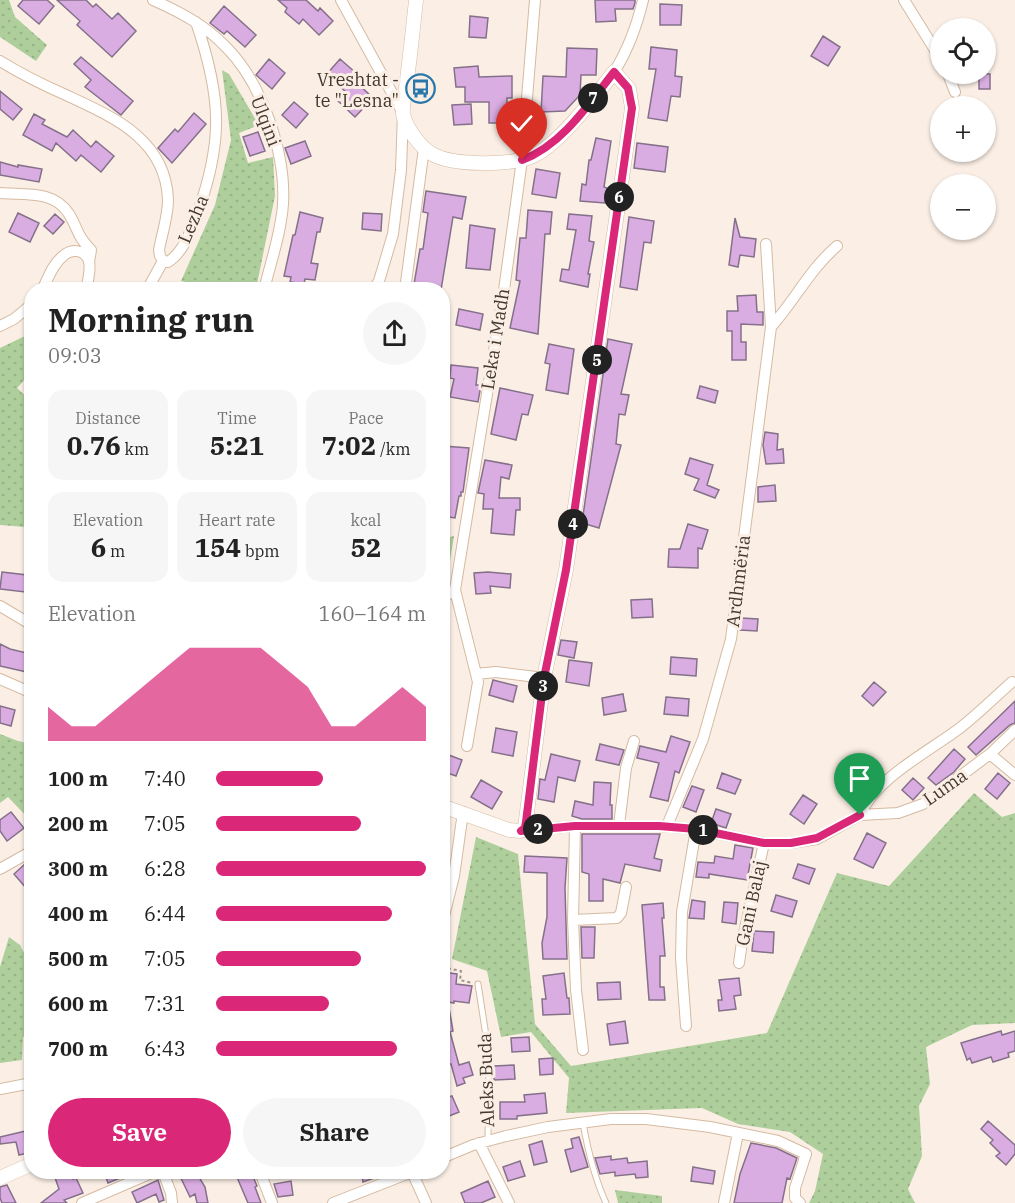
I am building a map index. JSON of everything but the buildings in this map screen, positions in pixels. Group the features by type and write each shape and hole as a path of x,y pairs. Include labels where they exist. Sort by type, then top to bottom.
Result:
{"street":[{"name":"Ulqini","path":"153,0 196,22 220,41 236,58 260,100 282,165 283,207 266,282"},
{"path":"341,0 413,134 424,148 435,155 456,161 498,164 522,160 537,154 587,106 623,57 643,0"},
{"path":"378,282 393,234 401,170 403,113 416,0"},
{"name":"Leka i Madh","path":"467,746 478,682 455,590 504,290 522,160 535,0"},
{"path":"904,0 930,42"},
{"name":"Lezha","path":"0,61 21,74 123,123 152,150 161,166 167,192 166,219 159,250 160,256 168,262 177,255 203,199 217,137 218,113 207,54 196,22"},
{"path":"207,54 211,44 220,41"},
{"path":"521,831 525,828 544,678 568,558 632,108 628,88 614,72"},
{"path":"952,84 955,92"},
{"path":"406,282 424,148"},
{"path":"0,193 42,195 60,203 70,215 80,239 91,250 87,282"},
{"name":"Ardhmëria","path":"668,826 703,739 731,639 771,327 766,244"},
{"path":"771,327 784,313 822,258 837,246"},
{"path":"46,282 62,257 72,251 79,251 89,262"},
{"path":"152,282 164,261"},
{"path":"0,326 24,311"},
{"path":"450,593 455,590"},
{"path":"0,606 24,620"},
{"path":"476,674 496,672 544,678"},
{"path":"0,679 24,690"},
{"path":"860,815 865,803 879,786 962,726 1012,682"},
{"name":"Luma","path":"860,815 898,813 923,804 990,754 1015,730"},
{"path":"619,825 626,768 634,741"},
{"path":"990,754 1015,775"},
{"name":"Gani Balaj","path":"450,808 509,830 575,826 668,826 696,829 764,843 791,843 817,838 860,815"},
{"path":"450,892 463,812"},
{"path":"575,826 573,920 576,990 583,1050"},
{"path":"686,1026 681,958 682,912 696,829"},
{"name":"Gani Balaj","path":"739,963 764,843"},
{"path":"0,869 24,856"},
{"path":"573,920 617,918 621,913 626,887"},
{"path":"0,1089 24,1084"},
{"name":"Aleks Buda","path":"450,1155 484,1142 548,1127 611,1119 646,1119 738,1132 778,1141 806,1154 795,1188 795,1198 800,1203"},
{"path":"724,1203 738,1132"},
{"path":"484,1142 509,1203"},
{"path":"0,1178 24,1168"},
{"path":"82,1203 138,1179"},
{"path":"166,1179 172,1203"},
{"path":"263,1179 272,1203"},
{"path":"333,1203 394,1179"},
{"path":"415,1179 426,1203"}],"lane":[{"name":"Aleks Buda","path":"478,984 489,1055 484,1142"},
{"path":"584,1123 590,1159 606,1203"}],"path":[{"path":"450,969 461,971 460,981 478,984"}],"green space":[{"path":"0,0 9,0 15,17 47,45 36,61 0,37"},
{"path":"222,70 229,74 259,125 239,133 248,163 273,157 275,196 257,282 181,281 215,205 231,140"},
{"path":"24,336 24,380 17,388 24,394 24,527 0,525 0,348"},
{"path":"454,536 450,560 450,537"},
{"path":"0,734 24,742 24,814 8,797 0,803"},
{"path":"974,793 1002,817 1015,813 1015,1023 972,1025 926,1047 930,1084 919,1106 922,1156 908,1189 915,1203 809,1203 815,1191 823,1154 790,1132 738,1124 702,1108 566,1113 569,1078 531,1032 501,1037 487,971 452,959 476,837 518,854 535,1024 571,1066 767,1033 837,873 889,886"},
{"path":"9,937 20,945 24,953 24,1037 22,1060 0,1063 0,967"},
{"path":"615,1190 662,1196 662,1203 618,1203"}],"place":[{"name":"Vreshtat - te \"Lesna\"","path":"420,89"}],"route":[{"path":"522,160 537,154 552,142 614,72 628,88 632,98 632,108 592,401 566,570 544,678 526,822 525,828 521,831 575,826 659,826 696,829 764,843 791,843 817,838 860,815"}]}
